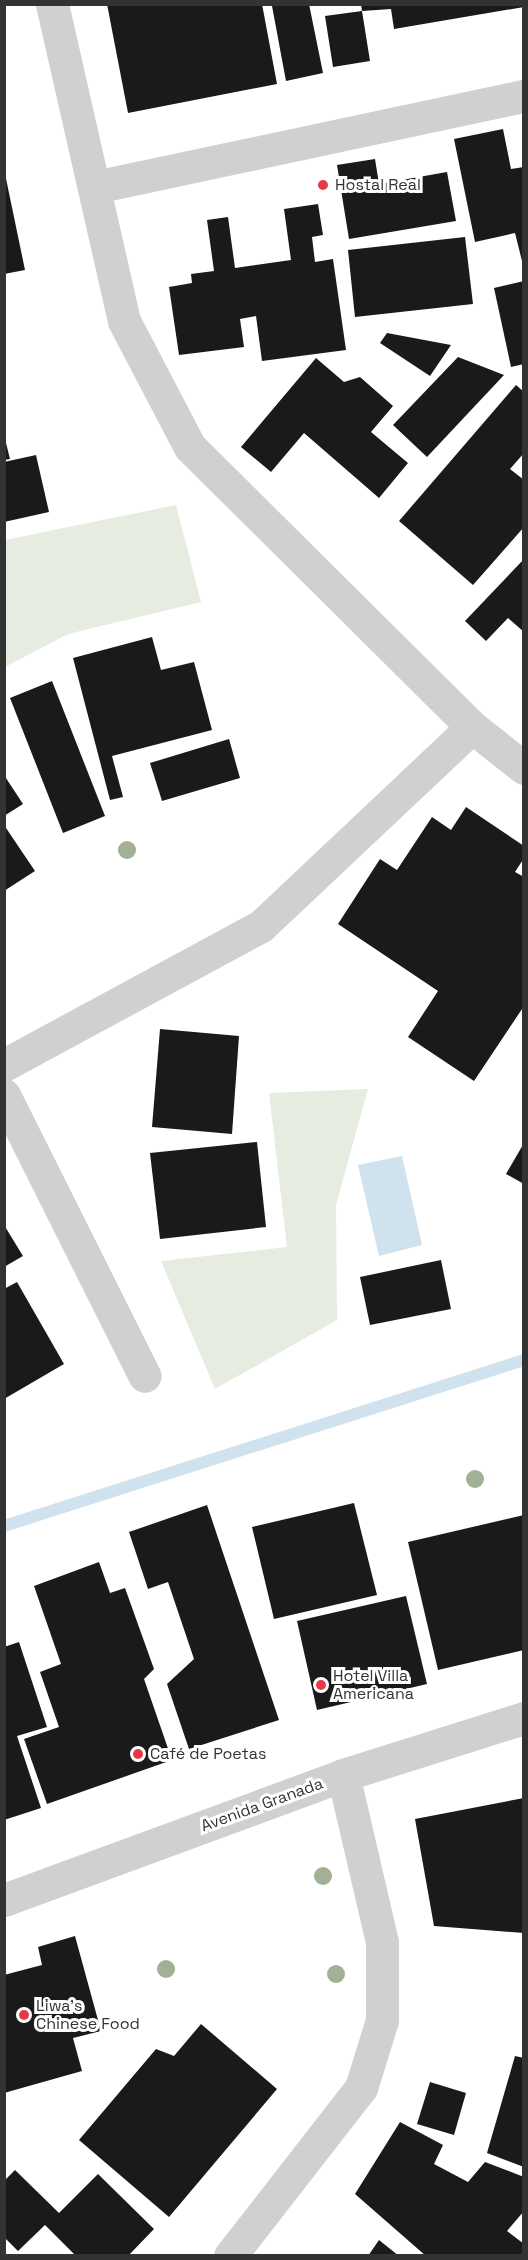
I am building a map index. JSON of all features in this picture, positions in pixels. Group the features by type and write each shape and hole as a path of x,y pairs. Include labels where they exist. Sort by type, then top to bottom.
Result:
{"street":[{"path":"52,4 124,321 190,447 472,727 524,768"},
{"path":"95,187 524,96"},
{"path":"4,1065 261,926 472,727"},
{"path":"4,1095 144,1376"},
{"name":"Avenida Granada","path":"4,1900 343,1775 524,1718"},
{"path":"230,2256 361,2088 382,2020 382,1942 343,1775"}],"shaded area":[{"path":"176,505 201,602 68,634 5,667 5,540"},
{"path":"368,1089 336,1205 337,1320 215,1389 161,1261 287,1247 269,1093"}],"water":[{"path":"402,1156 422,1245 379,1256 358,1165"}],"building":[{"path":"107,4 262,4 277,84 128,113"},
{"path":"309,4 323,73 286,81 272,6"},
{"path":"361,4 524,4 524,7 394,29 391,9 362,11"},
{"path":"362,11 370,61 333,67 325,16"},
{"path":"503,129 511,169 524,167 524,269 515,233 475,242 454,139"},
{"path":"375,159 379,184 447,172 456,221 349,239 337,165"},
{"path":"4,169 25,270 4,274"},
{"path":"318,204 323,235 312,237 315,262 333,259 346,350 262,361 256,316 240,319 244,347 179,355 169,287 192,283 191,274 214,271 207,220 228,217 235,268 291,260 284,209"},
{"path":"465,237 473,304 355,317 348,250"},
{"path":"524,281 524,364 511,367 494,288"},
{"path":"387,333 451,345 430,376 380,343"},
{"path":"458,357 504,375 427,457 393,425"},
{"path":"316,358 344,382 360,377 393,406 371,432 408,463 379,498 304,433 271,472 241,447"},
{"path":"516,385 524,392 524,453 510,469 524,480 524,527 473,585 399,521"},
{"path":"4,435 10,459 4,460"},
{"path":"36,455 49,512 4,522 4,462"},
{"path":"524,559 524,632 508,618 486,641 465,621"},
{"path":"152,637 161,670 194,662 212,730 112,756 123,797 110,800 73,658"},
{"path":"52,681 105,816 63,833 10,698"},
{"path":"229,739 240,778 162,801 150,763"},
{"path":"4,775 23,804 4,816"},
{"path":"466,807 524,846 524,858 515,872 524,877 524,1006 474,1081 408,1037 438,991 338,924 380,859 397,870 432,817 451,830"},
{"path":"4,825 35,871 4,891"},
{"path":"160,1029 239,1036 232,1134 152,1127"},
{"path":"257,1142 266,1227 160,1239 150,1153"},
{"path":"524,1143 524,1184 506,1174"},
{"path":"4,1225 23,1256 4,1267"},
{"path":"441,1260 451,1309 370,1325 360,1277"},
{"path":"17,1282 64,1364 4,1399 4,1289"},
{"path":"354,1503 377,1595 274,1619 252,1527"},
{"path":"207,1505 279,1720 189,1749 167,1684 194,1659 168,1582 148,1589 129,1532"},
{"path":"524,1515 524,1650 438,1670 408,1542"},
{"path":"99,1562 110,1593 125,1588 154,1669 144,1679 172,1760 47,1804 24,1739 59,1727 40,1672 61,1664 34,1586"},
{"path":"406,1596 427,1684 317,1710 297,1621"},
{"path":"19,1642 47,1727 17,1736 41,1808 4,1820 4,1647"},
{"path":"524,1798 524,1933 434,1926 415,1819"},
{"path":"75,1936 101,2031 73,2038 82,2071 4,2093 4,1975 42,1965 38,1947"},
{"path":"201,2024 277,2089 169,2217 79,2140 156,2049 174,2056"},
{"path":"515,2056 524,2058 524,2167 487,2153"},
{"path":"430,2082 466,2093 454,2135 417,2124"},
{"path":"400,2122 443,2145 434,2164 468,2182 485,2162 524,2177 524,2211 507,2231 524,2244 524,2256 426,2256 355,2194"},
{"path":"15,2170 59,2213 98,2174 154,2229 128,2256 76,2256 45,2225 18,2251 4,2237 4,2181"},
{"path":"379,2240 399,2256 368,2256"}],"waterway":[{"path":"4,1526 524,1360"}],"place":[{"name":"Hostal Real","path":"323,185"},
{"name":"Hotel Villa Americana","path":"321,1685"},
{"name":"Café de Poetas","path":"138,1754"},
{"name":"Liwa's Chinese Food","path":"24,2015"}]}
